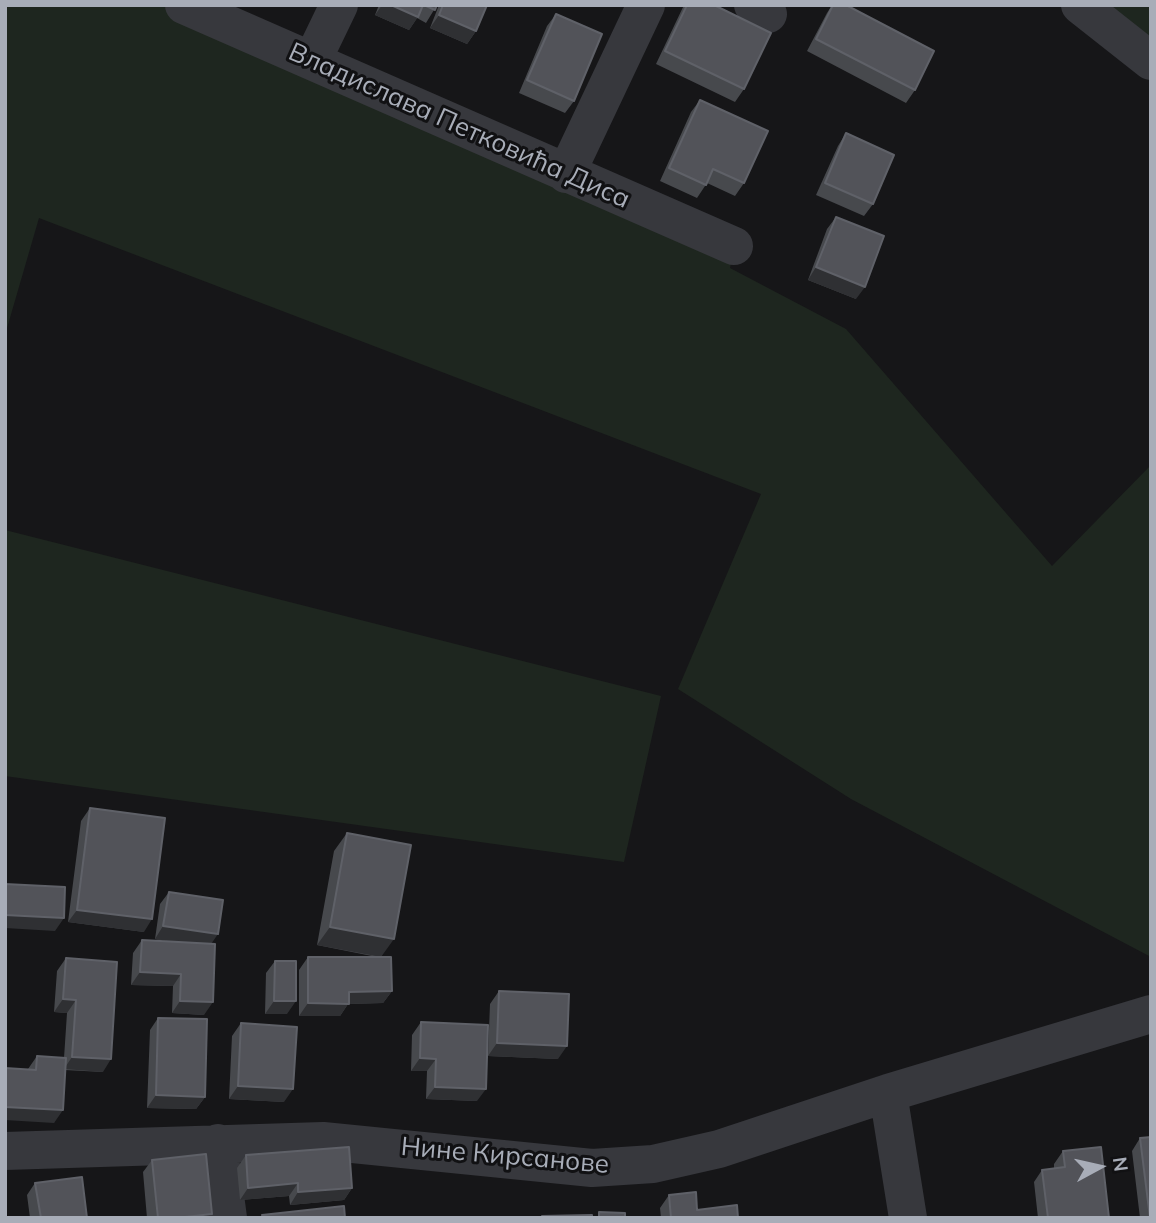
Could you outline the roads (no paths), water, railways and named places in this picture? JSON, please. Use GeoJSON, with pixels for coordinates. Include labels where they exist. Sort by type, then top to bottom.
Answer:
{"type":"FeatureCollection","features":[{"type":"Feature","properties":{"kind":"street","name":"Владислава Петковића Диса"},"geometry":{"type":"LineString","coordinates":[[184,5],[734,246]]}},
{"type":"Feature","properties":{"kind":"street"},"geometry":{"type":"LineString","coordinates":[[312,61],[338,5]]}},
{"type":"Feature","properties":{"kind":"street"},"geometry":{"type":"LineString","coordinates":[[566,174],[646,5]]}},
{"type":"Feature","properties":{"kind":"street"},"geometry":{"type":"LineString","coordinates":[[1080,5],[1151,61]]}},
{"type":"Feature","properties":{"kind":"street","name":"Нине Кирсанове"},"geometry":{"type":"LineString","coordinates":[[5,1151],[323,1140],[538,1163],[626,1167],[708,1152],[888,1093],[1151,1014]]}},
{"type":"Feature","properties":{"kind":"street"},"geometry":{"type":"LineString","coordinates":[[888,1093],[908,1218]]}},
{"type":"Feature","properties":{"kind":"street"},"geometry":{"type":"LineString","coordinates":[[218,1143],[228,1218]]}}]}
